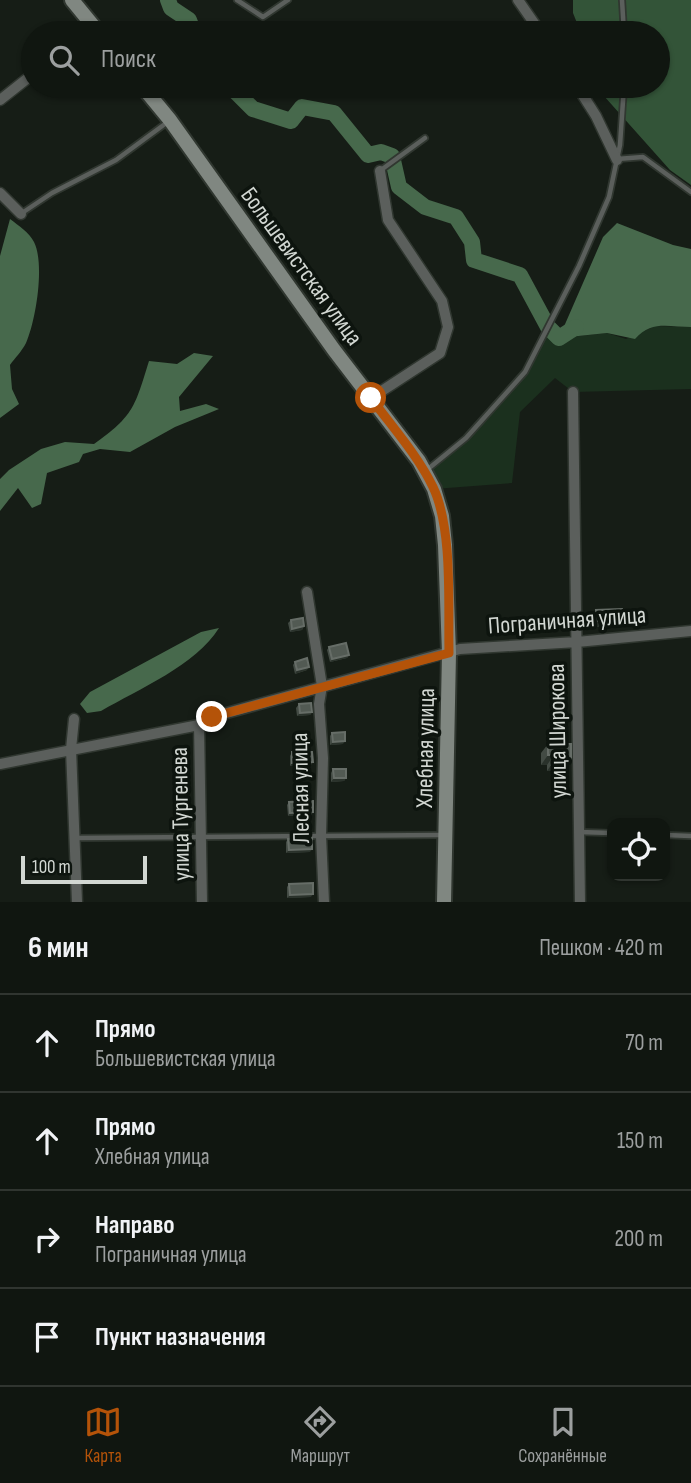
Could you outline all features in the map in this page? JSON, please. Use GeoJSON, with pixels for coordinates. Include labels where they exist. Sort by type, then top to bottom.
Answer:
{"type":"FeatureCollection","features":[{"type":"Feature","properties":{"kind":"street"},"geometry":{"type":"LineString","coordinates":[[72,0],[85,21]]}},
{"type":"Feature","properties":{"kind":"street"},"geometry":{"type":"LineString","coordinates":[[518,0],[533,21]]}},
{"type":"Feature","properties":{"kind":"street"},"geometry":{"type":"LineString","coordinates":[[0,100],[21,83]]}},
{"type":"Feature","properties":{"kind":"street","name":"Большевистская улица"},"geometry":{"type":"LineString","coordinates":[[152,98],[334,351],[425,472]]}},
{"type":"Feature","properties":{"kind":"street"},"geometry":{"type":"LineString","coordinates":[[585,98],[617,160]]}},
{"type":"Feature","properties":{"kind":"street"},"geometry":{"type":"LineString","coordinates":[[371,398],[440,354],[448,327],[442,301],[388,220],[380,171]]}},
{"type":"Feature","properties":{"kind":"street"},"geometry":{"type":"LineString","coordinates":[[0,193],[22,214]]}},
{"type":"Feature","properties":{"kind":"street","name":"улица Широкова"},"geometry":{"type":"LineString","coordinates":[[573,392],[580,902]]}},
{"type":"Feature","properties":{"kind":"street","name":"Хлебная улица"},"geometry":{"type":"LineString","coordinates":[[425,472],[434,489],[442,516],[449,653],[444,902]]}},
{"type":"Feature","properties":{"kind":"street","name":"Лесная улица"},"geometry":{"type":"LineString","coordinates":[[307,592],[322,686],[319,704],[323,758],[321,836],[324,902]]}},
{"type":"Feature","properties":{"kind":"street","name":"Пограничная улица"},"geometry":{"type":"LineString","coordinates":[[0,764],[199,725],[212,717],[460,649],[577,642],[691,631]]}},
{"type":"Feature","properties":{"kind":"street"},"geometry":{"type":"LineString","coordinates":[[74,719],[71,749],[77,902]]}},
{"type":"Feature","properties":{"kind":"street","name":"улица Тургенева"},"geometry":{"type":"LineString","coordinates":[[199,725],[202,902]]}},
{"type":"Feature","properties":{"kind":"lane"},"geometry":{"type":"LineString","coordinates":[[237,0],[262,17],[288,0]]}},
{"type":"Feature","properties":{"kind":"lane"},"geometry":{"type":"LineString","coordinates":[[622,0],[623,21]]}},
{"type":"Feature","properties":{"kind":"lane"},"geometry":{"type":"LineString","coordinates":[[425,472],[466,438],[525,372],[579,265],[608,197],[617,160],[623,98]]}},
{"type":"Feature","properties":{"kind":"lane"},"geometry":{"type":"LineString","coordinates":[[22,214],[52,193],[116,160],[170,120]]}},
{"type":"Feature","properties":{"kind":"lane"},"geometry":{"type":"LineString","coordinates":[[380,171],[425,138]]}},
{"type":"Feature","properties":{"kind":"lane"},"geometry":{"type":"LineString","coordinates":[[617,160],[643,157],[691,192]]}},
{"type":"Feature","properties":{"kind":"lane"},"geometry":{"type":"LineString","coordinates":[[579,832],[607,833]]}},
{"type":"Feature","properties":{"kind":"lane"},"geometry":{"type":"LineString","coordinates":[[74,838],[446,835]]}},
{"type":"Feature","properties":{"kind":"lane"},"geometry":{"type":"LineString","coordinates":[[670,835],[691,836]]}},
{"type":"Feature","properties":{"kind":"shaded area"},"geometry":{"type":"Polygon","coordinates":[[[573,0],[691,0],[691,185],[670,170],[606,98],[670,98],[670,21],[576,21],[573,0]]]}},
{"type":"Feature","properties":{"kind":"shaded area"},"geometry":{"type":"Polygon","coordinates":[[[10,219],[27,232],[34,242],[39,278],[30,333],[10,365],[12,389],[19,404],[0,418],[0,256],[10,219]]]}},
{"type":"Feature","properties":{"kind":"shaded area"},"geometry":{"type":"Polygon","coordinates":[[[617,223],[673,245],[691,249],[691,327],[654,327],[635,339],[607,333],[559,338],[603,237],[617,223]]]}},
{"type":"Feature","properties":{"kind":"shaded area"},"geometry":{"type":"Polygon","coordinates":[[[655,326],[691,327],[691,389],[573,392],[555,378],[520,412],[512,483],[434,489],[425,472],[466,438],[525,372],[548,327],[559,338],[607,333],[626,339],[655,326]]]}},
{"type":"Feature","properties":{"kind":"shaded area"},"geometry":{"type":"Polygon","coordinates":[[[194,353],[213,356],[179,397],[180,411],[206,404],[219,409],[175,427],[130,452],[100,449],[83,454],[79,462],[47,473],[41,504],[32,508],[18,488],[0,511],[0,479],[9,470],[41,449],[65,442],[94,444],[118,426],[131,409],[149,361],[177,364],[194,353]]]}},
{"type":"Feature","properties":{"kind":"shaded area"},"geometry":{"type":"Polygon","coordinates":[[[219,628],[209,641],[182,665],[149,685],[101,711],[87,713],[80,704],[90,692],[201,632],[219,628]]]}},
{"type":"Feature","properties":{"kind":"building"},"geometry":{"type":"Polygon","coordinates":[[[622,609],[622,620],[597,621],[596,610],[622,609]]]}},
{"type":"Feature","properties":{"kind":"building"},"geometry":{"type":"Polygon","coordinates":[[[303,618],[304,626],[292,629],[291,620],[303,618]]]}},
{"type":"Feature","properties":{"kind":"building"},"geometry":{"type":"Polygon","coordinates":[[[346,643],[349,655],[332,659],[329,647],[346,643]]]}},
{"type":"Feature","properties":{"kind":"building"},"geometry":{"type":"Polygon","coordinates":[[[307,658],[309,667],[297,670],[295,662],[307,658]]]}},
{"type":"Feature","properties":{"kind":"building"},"geometry":{"type":"Polygon","coordinates":[[[311,703],[312,712],[300,713],[299,704],[311,703]]]}},
{"type":"Feature","properties":{"kind":"building"},"geometry":{"type":"Polygon","coordinates":[[[345,732],[345,741],[333,742],[332,733],[345,732]]]}},
{"type":"Feature","properties":{"kind":"building"},"geometry":{"type":"Polygon","coordinates":[[[548,744],[571,744],[571,761],[554,761],[554,755],[548,755],[548,744]]]}},
{"type":"Feature","properties":{"kind":"building"},"geometry":{"type":"Polygon","coordinates":[[[292,752],[312,752],[313,762],[292,763],[292,752]]]}},
{"type":"Feature","properties":{"kind":"building"},"geometry":{"type":"Polygon","coordinates":[[[333,769],[346,769],[346,778],[334,778],[333,769]]]}},
{"type":"Feature","properties":{"kind":"building"},"geometry":{"type":"Polygon","coordinates":[[[313,801],[313,812],[290,813],[289,802],[313,801]]]}},
{"type":"Feature","properties":{"kind":"building"},"geometry":{"type":"Polygon","coordinates":[[[312,838],[312,849],[289,850],[288,839],[312,838]]]}},
{"type":"Feature","properties":{"kind":"building"},"geometry":{"type":"Polygon","coordinates":[[[313,883],[313,894],[290,895],[289,884],[313,883]]]}},
{"type":"Feature","properties":{"kind":"waterway"},"geometry":{"type":"LineString","coordinates":[[168,0],[171,8],[189,21]]}},
{"type":"Feature","properties":{"kind":"waterway"},"geometry":{"type":"LineString","coordinates":[[242,98],[253,109],[291,121],[302,107],[334,113],[368,155],[381,152],[392,156],[399,187],[425,207],[456,217],[472,242],[474,260],[520,275],[548,327],[559,338],[576,327]]}},
{"type":"Feature","properties":{"kind":"route"},"geometry":{"type":"LineString","coordinates":[[212,717],[449,653],[445,545],[442,516],[434,489],[419,461],[371,398]]}}]}
